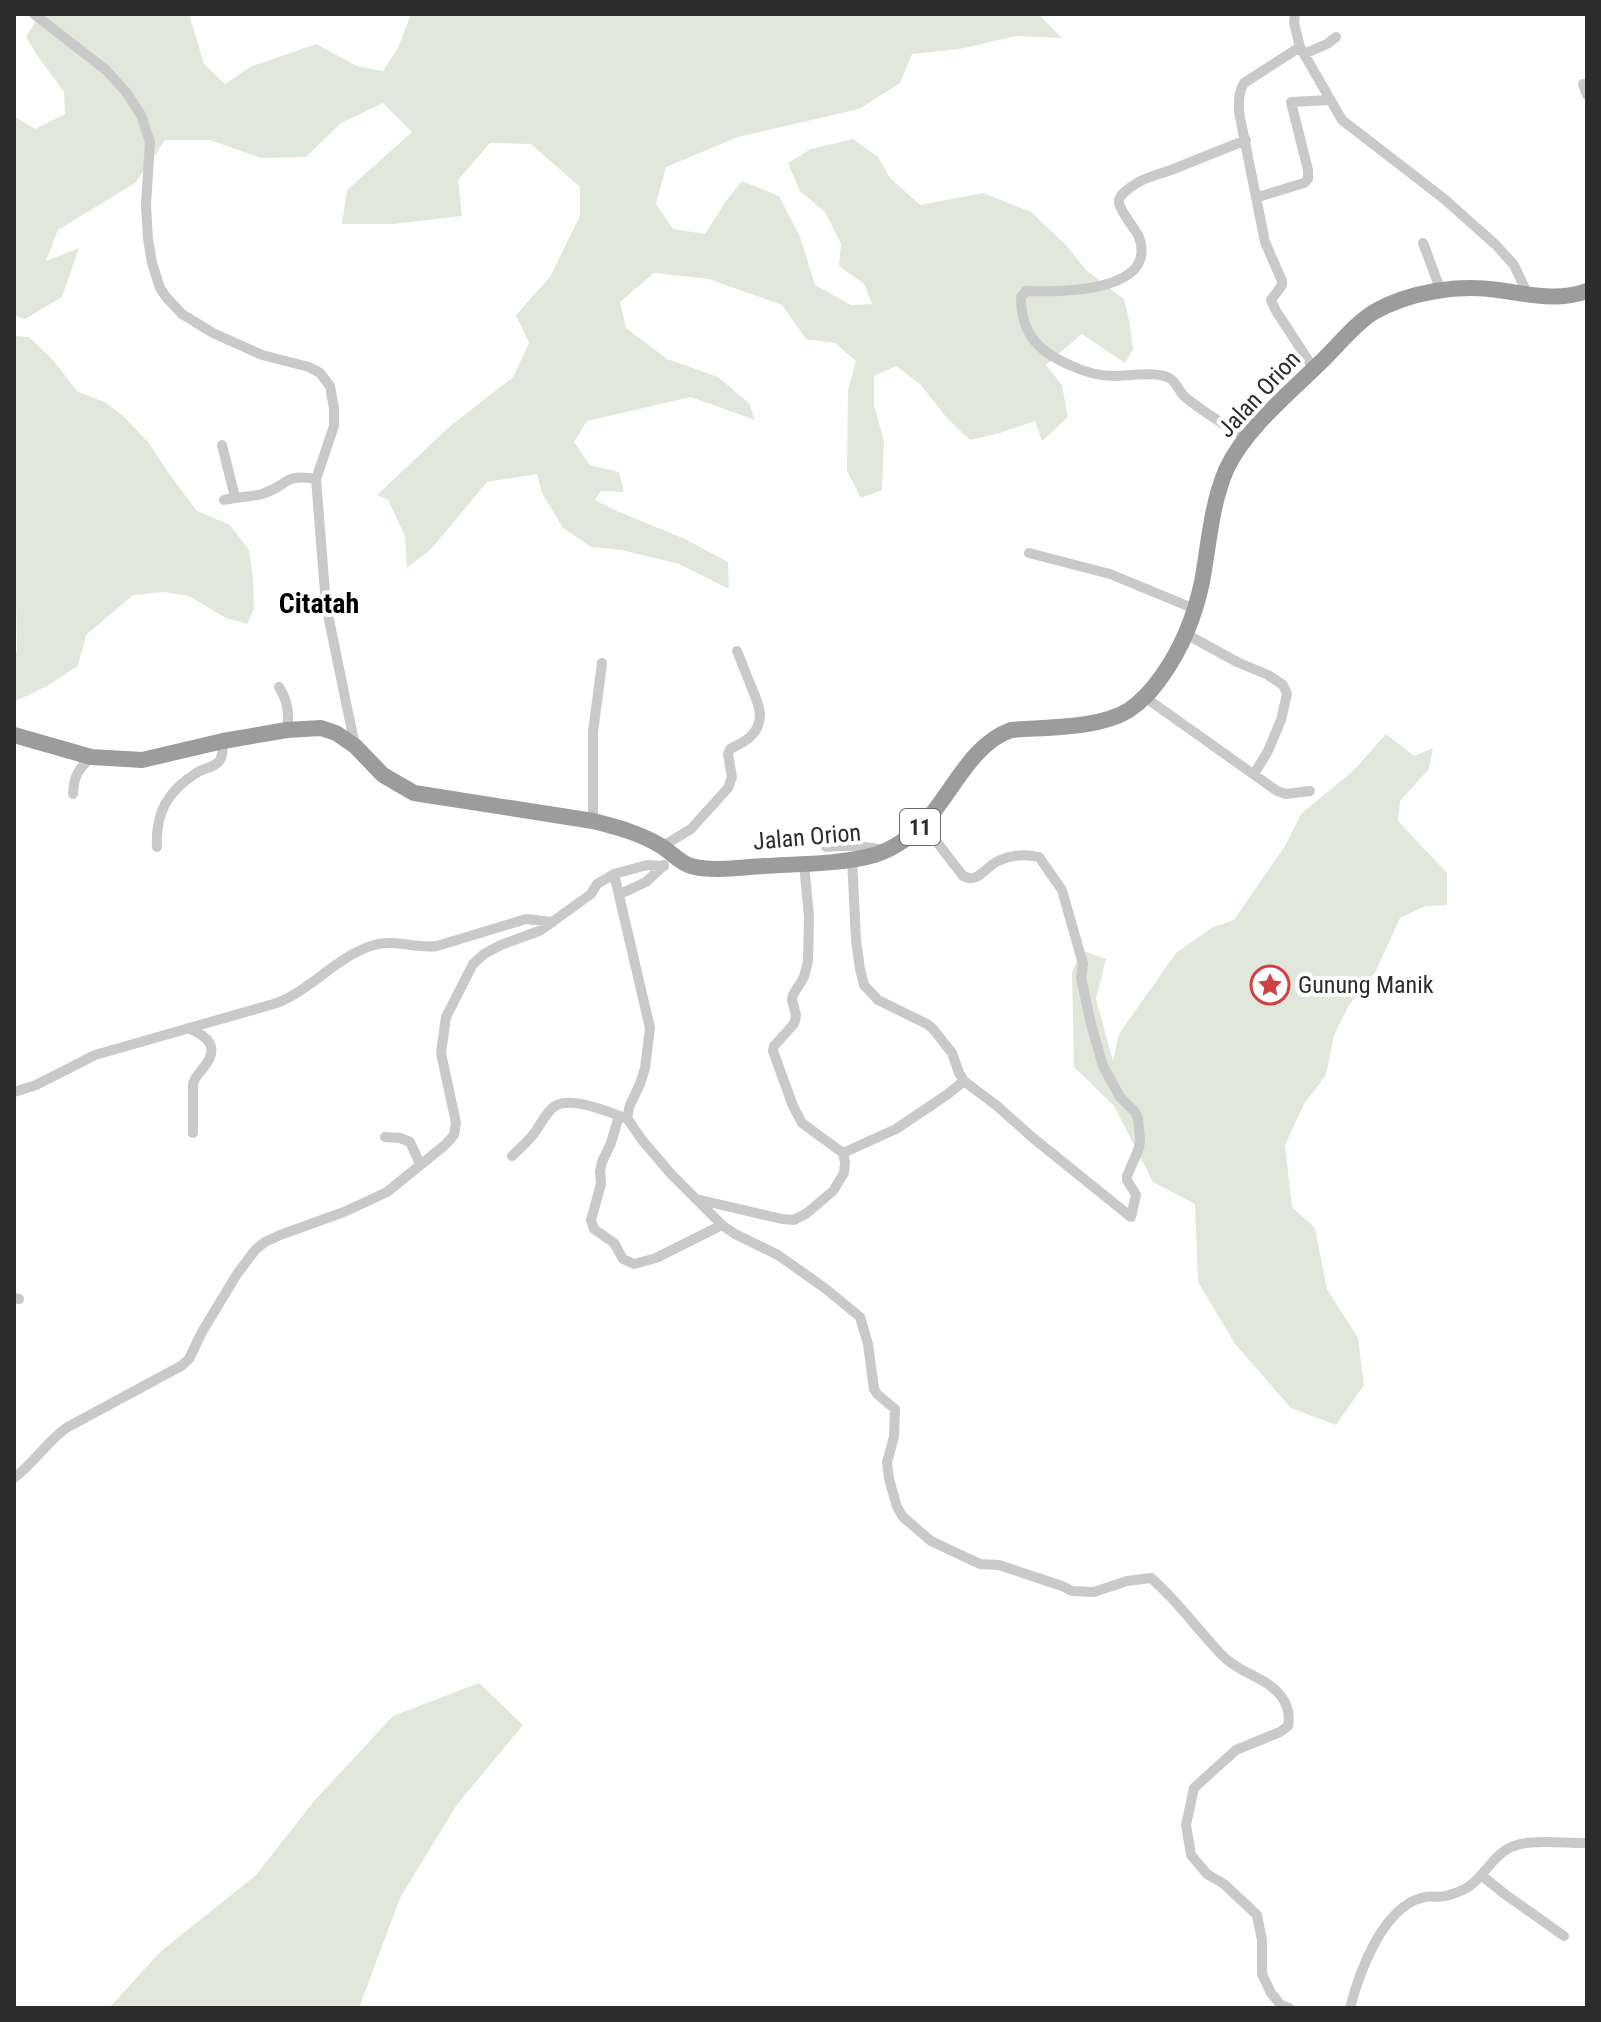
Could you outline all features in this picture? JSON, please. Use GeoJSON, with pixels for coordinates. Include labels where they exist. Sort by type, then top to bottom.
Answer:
{"type":"FeatureCollection","features":[{"type":"Feature","properties":{"kind":"highway","name":"Jalan Orion"},"geometry":{"type":"LineString","coordinates":[[684,863],[706,868],[804,864],[872,856],[886,851],[923,824],[975,754],[1000,734],[1011,730],[1106,720],[1126,712],[1146,698],[1171,664],[1186,634],[1202,581],[1211,518],[1231,460],[1246,438],[1363,320],[1399,300],[1441,291],[1497,290],[1557,297],[1587,291]]}},
{"type":"Feature","properties":{"kind":"highway"},"geometry":{"type":"LineString","coordinates":[[14,735],[91,757],[142,760],[223,741],[287,730],[321,728],[336,733],[355,746],[383,775],[414,793],[621,828],[663,846],[684,863]]}},
{"type":"Feature","properties":{"kind":"street"},"geometry":{"type":"LineString","coordinates":[[34,14],[106,70],[141,115],[150,142],[146,205],[148,239],[152,263],[166,297],[182,314],[213,333],[262,355],[309,367],[325,378],[332,394],[334,426],[316,479],[326,605],[355,746]]}},
{"type":"Feature","properties":{"kind":"street"},"geometry":{"type":"LineString","coordinates":[[1295,14],[1294,23],[1302,50],[1342,120],[1443,198],[1496,245],[1514,265],[1528,295]]}},
{"type":"Feature","properties":{"kind":"street"},"geometry":{"type":"LineString","coordinates":[[1314,369],[1271,300],[1282,281],[1265,242],[1239,112],[1239,90],[1244,83],[1302,50],[1327,44],[1336,37]]}},
{"type":"Feature","properties":{"kind":"street"},"geometry":{"type":"LineString","coordinates":[[1258,197],[1308,181],[1291,102],[1330,100]]}},
{"type":"Feature","properties":{"kind":"street"},"geometry":{"type":"LineString","coordinates":[[1246,140],[1138,183],[1120,197],[1120,208],[1138,235],[1143,253],[1138,266],[1123,278],[1096,288],[1026,291],[1021,297],[1024,325],[1035,342],[1051,357],[1087,372],[1109,376],[1160,374],[1168,377],[1183,395],[1246,438]]}},
{"type":"Feature","properties":{"kind":"street"},"geometry":{"type":"LineString","coordinates":[[1423,243],[1441,291]]}},
{"type":"Feature","properties":{"kind":"street"},"geometry":{"type":"LineString","coordinates":[[222,445],[230,498],[261,494],[296,477],[316,479]]}},
{"type":"Feature","properties":{"kind":"street"},"geometry":{"type":"LineString","coordinates":[[1029,553],[1110,574],[1195,609]]}},
{"type":"Feature","properties":{"kind":"street"},"geometry":{"type":"LineString","coordinates":[[1186,634],[1268,675],[1286,690],[1281,720],[1254,774]]}},
{"type":"Feature","properties":{"kind":"street"},"geometry":{"type":"LineString","coordinates":[[663,846],[691,829],[728,788],[732,777],[730,749],[749,738],[759,724],[759,703],[737,651]]}},
{"type":"Feature","properties":{"kind":"street"},"geometry":{"type":"LineString","coordinates":[[593,821],[593,732],[602,663]]}},
{"type":"Feature","properties":{"kind":"street"},"geometry":{"type":"LineString","coordinates":[[279,687],[288,709],[287,730]]}},
{"type":"Feature","properties":{"kind":"street"},"geometry":{"type":"LineString","coordinates":[[1146,698],[1277,791],[1286,794],[1310,791]]}},
{"type":"Feature","properties":{"kind":"street"},"geometry":{"type":"LineString","coordinates":[[157,847],[157,826],[163,807],[175,791],[221,759],[223,741]]}},
{"type":"Feature","properties":{"kind":"street"},"geometry":{"type":"LineString","coordinates":[[73,794],[78,770],[91,757]]}},
{"type":"Feature","properties":{"kind":"street"},"geometry":{"type":"LineString","coordinates":[[852,859],[856,940],[864,985],[878,1000],[933,1029],[952,1053],[964,1081],[1131,1217],[1136,1195],[1127,1176],[1139,1148],[1138,1118],[1120,1097],[1103,1066],[1081,978],[1083,964],[1062,890],[1039,857],[1023,854],[998,861],[974,879],[969,879],[963,876],[923,824]]}},
{"type":"Feature","properties":{"kind":"street"},"geometry":{"type":"LineString","coordinates":[[826,847],[855,845],[886,851]]}},
{"type":"Feature","properties":{"kind":"street"},"geometry":{"type":"LineString","coordinates":[[14,1478],[52,1438],[66,1428],[189,1359],[237,1274],[256,1249],[280,1235],[344,1212],[387,1192],[454,1135],[456,1123],[441,1053],[446,1017],[473,964],[501,945],[539,931],[614,874],[647,865],[684,863]]}},
{"type":"Feature","properties":{"kind":"street"},"geometry":{"type":"LineString","coordinates":[[694,1198],[794,1220],[833,1191],[844,1173],[843,1153],[802,1123],[773,1051],[795,1021],[793,995],[802,982],[808,961],[809,916],[804,864]]}},
{"type":"Feature","properties":{"kind":"street"},"geometry":{"type":"LineString","coordinates":[[620,894],[646,882],[664,866]]}},
{"type":"Feature","properties":{"kind":"street"},"geometry":{"type":"LineString","coordinates":[[614,874],[650,1028],[645,1068],[602,1162],[601,1184],[591,1220],[594,1229],[614,1243],[623,1259],[634,1264],[656,1258],[722,1225]]}},
{"type":"Feature","properties":{"kind":"street"},"geometry":{"type":"LineString","coordinates":[[14,1092],[36,1085],[95,1055],[291,997],[353,955],[375,945],[437,946],[526,919],[553,922]]}},
{"type":"Feature","properties":{"kind":"street"},"geometry":{"type":"LineString","coordinates":[[188,1028],[207,1038],[212,1051],[193,1084],[193,1133]]}},
{"type":"Feature","properties":{"kind":"street"},"geometry":{"type":"LineString","coordinates":[[843,1153],[896,1129],[964,1081]]}},
{"type":"Feature","properties":{"kind":"street"},"geometry":{"type":"LineString","coordinates":[[512,1156],[556,1106],[568,1103],[588,1106],[623,1117],[722,1225],[778,1255],[860,1317],[868,1344],[874,1389],[895,1409],[894,1437],[887,1462],[897,1507],[903,1517],[931,1541],[980,1564],[999,1565],[1072,1591],[1094,1592],[1127,1581],[1151,1578],[1226,1660],[1261,1679],[1278,1693],[1288,1710],[1288,1726],[1236,1750],[1194,1788],[1186,1825],[1191,1855],[1207,1874],[1224,1884],[1257,1915],[1262,1940],[1262,1974],[1271,1993],[1281,2005],[1289,2008]]}},
{"type":"Feature","properties":{"kind":"street"},"geometry":{"type":"LineString","coordinates":[[385,1137],[410,1142],[420,1164]]}},
{"type":"Feature","properties":{"kind":"street"},"geometry":{"type":"LineString","coordinates":[[1350,2008],[1356,1985],[1376,1942],[1403,1908],[1420,1898],[1445,1897],[1465,1889],[1506,1849],[1534,1842],[1587,1843]]}},
{"type":"Feature","properties":{"kind":"street"},"geometry":{"type":"LineString","coordinates":[[1481,1875],[1564,1936]]}},
{"type":"Feature","properties":{"kind":"shaded area"},"geometry":{"type":"Polygon","coordinates":[[[40,14],[189,14],[204,64],[225,84],[250,67],[316,44],[357,66],[383,71],[398,48],[411,14],[1038,14],[1062,38],[1016,36],[960,49],[912,54],[900,83],[859,109],[738,137],[666,167],[656,204],[673,229],[705,234],[742,181],[779,196],[800,237],[815,285],[851,305],[872,304],[864,284],[839,266],[841,244],[825,212],[800,191],[788,163],[811,149],[853,139],[878,157],[890,178],[920,205],[983,193],[1031,212],[1065,244],[1087,271],[1124,299],[1133,350],[1125,363],[1082,334],[1046,365],[1062,385],[1068,417],[1042,441],[1035,421],[970,440],[946,417],[920,384],[896,366],[874,376],[874,406],[884,441],[882,490],[861,498],[847,471],[848,390],[856,361],[835,343],[806,339],[782,305],[709,279],[654,273],[620,302],[626,328],[667,359],[718,377],[749,403],[755,420],[691,397],[587,421],[574,442],[590,465],[619,472],[624,492],[601,491],[595,500],[685,539],[728,562],[729,589],[679,564],[621,550],[591,547],[563,528],[542,493],[537,474],[487,482],[431,549],[407,568],[405,536],[388,500],[377,495],[448,428],[513,377],[529,343],[516,315],[550,277],[580,216],[580,187],[531,144],[490,143],[458,180],[462,216],[393,224],[342,224],[347,190],[412,132],[383,103],[341,123],[306,157],[261,158],[210,140],[165,140],[135,183],[58,230],[46,261],[79,248],[62,297],[25,319],[14,315],[14,116],[35,129],[65,114],[64,92],[26,37],[40,14]]]}},
{"type":"Feature","properties":{"kind":"shaded area"},"geometry":{"type":"Polygon","coordinates":[[[14,336],[29,337],[53,360],[78,392],[105,402],[122,415],[148,442],[197,511],[230,525],[249,550],[254,609],[247,624],[226,618],[189,596],[164,592],[133,595],[86,635],[78,666],[14,702],[14,656],[17,650],[14,599],[14,336]]]}},
{"type":"Feature","properties":{"kind":"shaded area"},"geometry":{"type":"Polygon","coordinates":[[[1386,734],[1414,756],[1433,748],[1429,769],[1400,801],[1398,821],[1447,873],[1447,905],[1425,906],[1400,918],[1376,971],[1349,1005],[1334,1035],[1326,1075],[1304,1104],[1285,1145],[1292,1207],[1315,1228],[1327,1289],[1358,1338],[1364,1385],[1336,1425],[1291,1408],[1235,1344],[1198,1282],[1195,1204],[1153,1182],[1114,1106],[1074,1067],[1072,973],[1081,950],[1106,959],[1096,999],[1113,1061],[1119,1034],[1176,953],[1213,927],[1234,920],[1285,846],[1301,814],[1353,771],[1386,734]]]}},
{"type":"Feature","properties":{"kind":"shaded area"},"geometry":{"type":"Polygon","coordinates":[[[479,1683],[523,1725],[456,1806],[400,1898],[359,2008],[109,2008],[160,1952],[256,1875],[314,1801],[393,1716],[479,1683]]]}},
{"type":"Feature","properties":{"kind":"place","name":"Gunung Manik"},"geometry":{"type":"Point","coordinates":[1270,985]}},
{"type":"Feature","properties":{"kind":"district","name":"Citatah"},"geometry":{"type":"Point","coordinates":[319,603]}}]}
